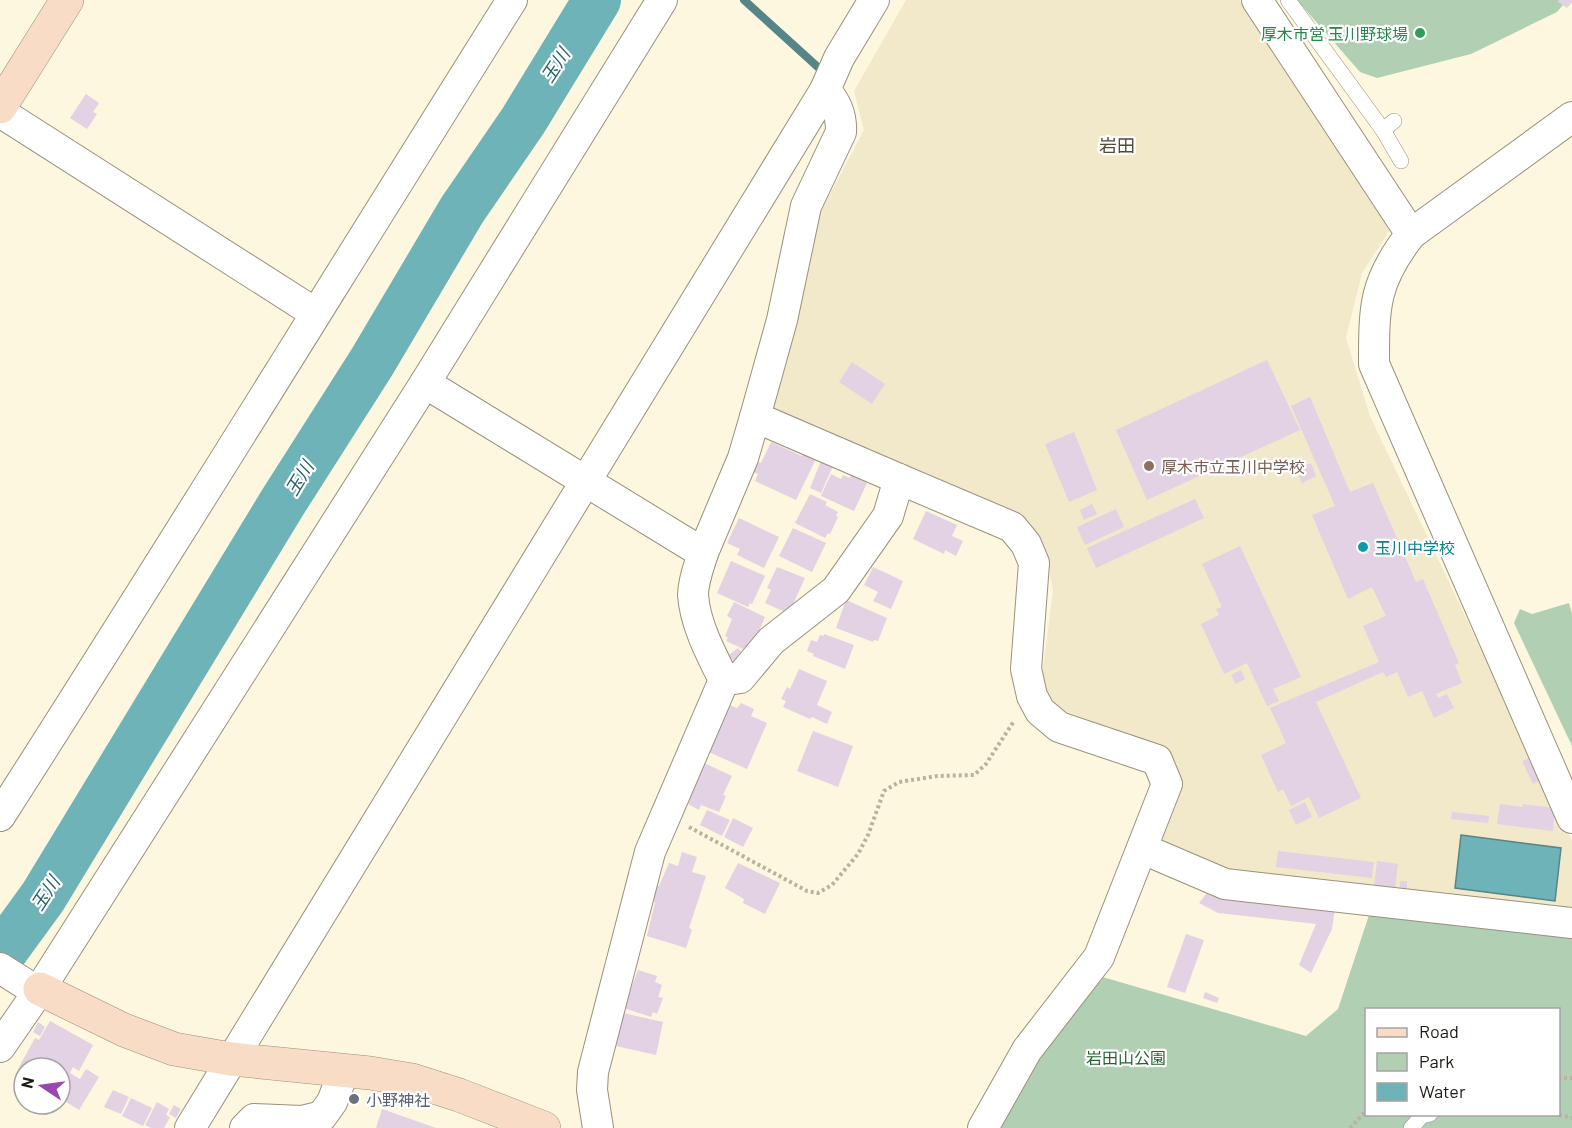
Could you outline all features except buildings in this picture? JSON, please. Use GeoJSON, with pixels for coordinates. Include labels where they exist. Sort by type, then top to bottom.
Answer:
{"type":"FeatureCollection","features":[{"type":"Feature","properties":{"kind":"street"},"geometry":{"type":"LineString","coordinates":[[68,0],[0,110],[315,313]]}},
{"type":"Feature","properties":{"kind":"street"},"geometry":{"type":"LineString","coordinates":[[0,816],[119,630],[512,0]]}},
{"type":"Feature","properties":{"kind":"street"},"geometry":{"type":"LineString","coordinates":[[0,1047],[425,383],[662,0]]}},
{"type":"Feature","properties":{"kind":"street"},"geometry":{"type":"LineString","coordinates":[[190,1128],[825,90],[839,58],[874,0]]}},
{"type":"Feature","properties":{"kind":"street"},"geometry":{"type":"LineString","coordinates":[[1257,0],[1412,234]]}},
{"type":"Feature","properties":{"kind":"street"},"geometry":{"type":"LineString","coordinates":[[598,1128],[592,1090],[593,1072],[650,852],[724,680],[698,621],[693,595],[694,583],[703,553],[743,458],[782,320],[806,206],[842,132],[842,120],[833,99],[825,90]]}},
{"type":"Feature","properties":{"kind":"street"},"geometry":{"type":"LineString","coordinates":[[1572,117],[1412,234],[1394,257],[1384,276],[1377,300],[1374,323],[1374,364],[1572,818]]}},
{"type":"Feature","properties":{"kind":"street"},"geometry":{"type":"LineString","coordinates":[[425,383],[703,553]]}},
{"type":"Feature","properties":{"kind":"street"},"geometry":{"type":"LineString","coordinates":[[755,417],[1012,527],[1026,544],[1034,563],[1026,669],[1032,696],[1040,711],[1059,727],[1157,760],[1167,784],[1099,957],[1027,1050],[983,1128]]}},
{"type":"Feature","properties":{"kind":"street"},"geometry":{"type":"LineString","coordinates":[[724,680],[740,678],[771,641],[836,590],[888,516],[899,479]]}},
{"type":"Feature","properties":{"kind":"street"},"geometry":{"type":"LineString","coordinates":[[1143,849],[1225,884],[1572,924]]}},
{"type":"Feature","properties":{"kind":"street"},"geometry":{"type":"LineString","coordinates":[[0,968],[36,989],[124,1030],[174,1049],[231,1059],[412,1080],[469,1098],[544,1128]]}},
{"type":"Feature","properties":{"kind":"street"},"geometry":{"type":"LineString","coordinates":[[245,1128],[254,1119],[302,1121],[322,1116],[332,1102],[344,1071]]}},
{"type":"Feature","properties":{"kind":"lane"},"geometry":{"type":"LineString","coordinates":[[1288,0],[1389,125],[1401,161]]}},
{"type":"Feature","properties":{"kind":"lane"},"geometry":{"type":"LineString","coordinates":[[1411,1128],[1422,1116]]}},
{"type":"Feature","properties":{"kind":"path"},"geometry":{"type":"LineString","coordinates":[[665,814],[807,891],[818,893],[832,885],[858,854],[868,835],[884,791],[898,783],[937,776],[974,775],[987,764],[1011,724],[1036,704]]}},
{"type":"Feature","properties":{"kind":"path"},"geometry":{"type":"LineString","coordinates":[[1350,1128],[1365,1113]]}},
{"type":"Feature","properties":{"kind":"shaded area","name":"厚木市立玉川中学校"},"geometry":{"type":"Polygon","coordinates":[[[906,0],[1239,0],[1242,3],[1393,225],[1362,273],[1346,338],[1370,416],[1572,841],[1572,913],[1223,871],[1160,842],[1176,784],[1167,748],[1053,707],[1042,676],[1053,591],[1044,544],[1021,516],[769,408],[820,213],[864,130],[854,91],[906,0]]]}},
{"type":"Feature","properties":{"kind":"green space","name":"厚木市営 玉川野球場"},"geometry":{"type":"Polygon","coordinates":[[[1297,0],[1567,0],[1557,12],[1471,54],[1377,78],[1360,72],[1297,0]]]}},
{"type":"Feature","properties":{"kind":"green space"},"geometry":{"type":"Polygon","coordinates":[[[1569,603],[1572,614],[1572,746],[1514,623],[1520,609],[1532,614],[1569,603]]]}},
{"type":"Feature","properties":{"kind":"green space","name":"岩田山公園"},"geometry":{"type":"Polygon","coordinates":[[[1371,909],[1572,937],[1572,1128],[995,1128],[1030,1064],[1099,976],[1306,1036],[1338,1009],[1371,909]]]}},
{"type":"Feature","properties":{"kind":"water"},"geometry":{"type":"Polygon","coordinates":[[[1461,835],[1561,848],[1555,901],[1455,888],[1461,835]]]}},
{"type":"Feature","properties":{"kind":"waterway","name":"玉川"},"geometry":{"type":"LineString","coordinates":[[0,956],[43,897],[281,505],[372,362],[462,210],[523,121],[597,0]]}},
{"type":"Feature","properties":{"kind":"waterway"},"geometry":{"type":"LineString","coordinates":[[744,0],[820,69]]}},
{"type":"Feature","properties":{"kind":"place","name":"厚木市営 玉川野球場"},"geometry":{"type":"Point","coordinates":[1420,33]}},
{"type":"Feature","properties":{"kind":"place","name":"厚木市立玉川中学校"},"geometry":{"type":"Point","coordinates":[1149,466]}},
{"type":"Feature","properties":{"kind":"place","name":"玉川中学校"},"geometry":{"type":"Point","coordinates":[1363,547]}},
{"type":"Feature","properties":{"kind":"place","name":"小野神社"},"geometry":{"type":"Point","coordinates":[354,1099]}},
{"type":"Feature","properties":{"kind":"district","name":"岩田"},"geometry":{"type":"Point","coordinates":[1117,145]}}]}
